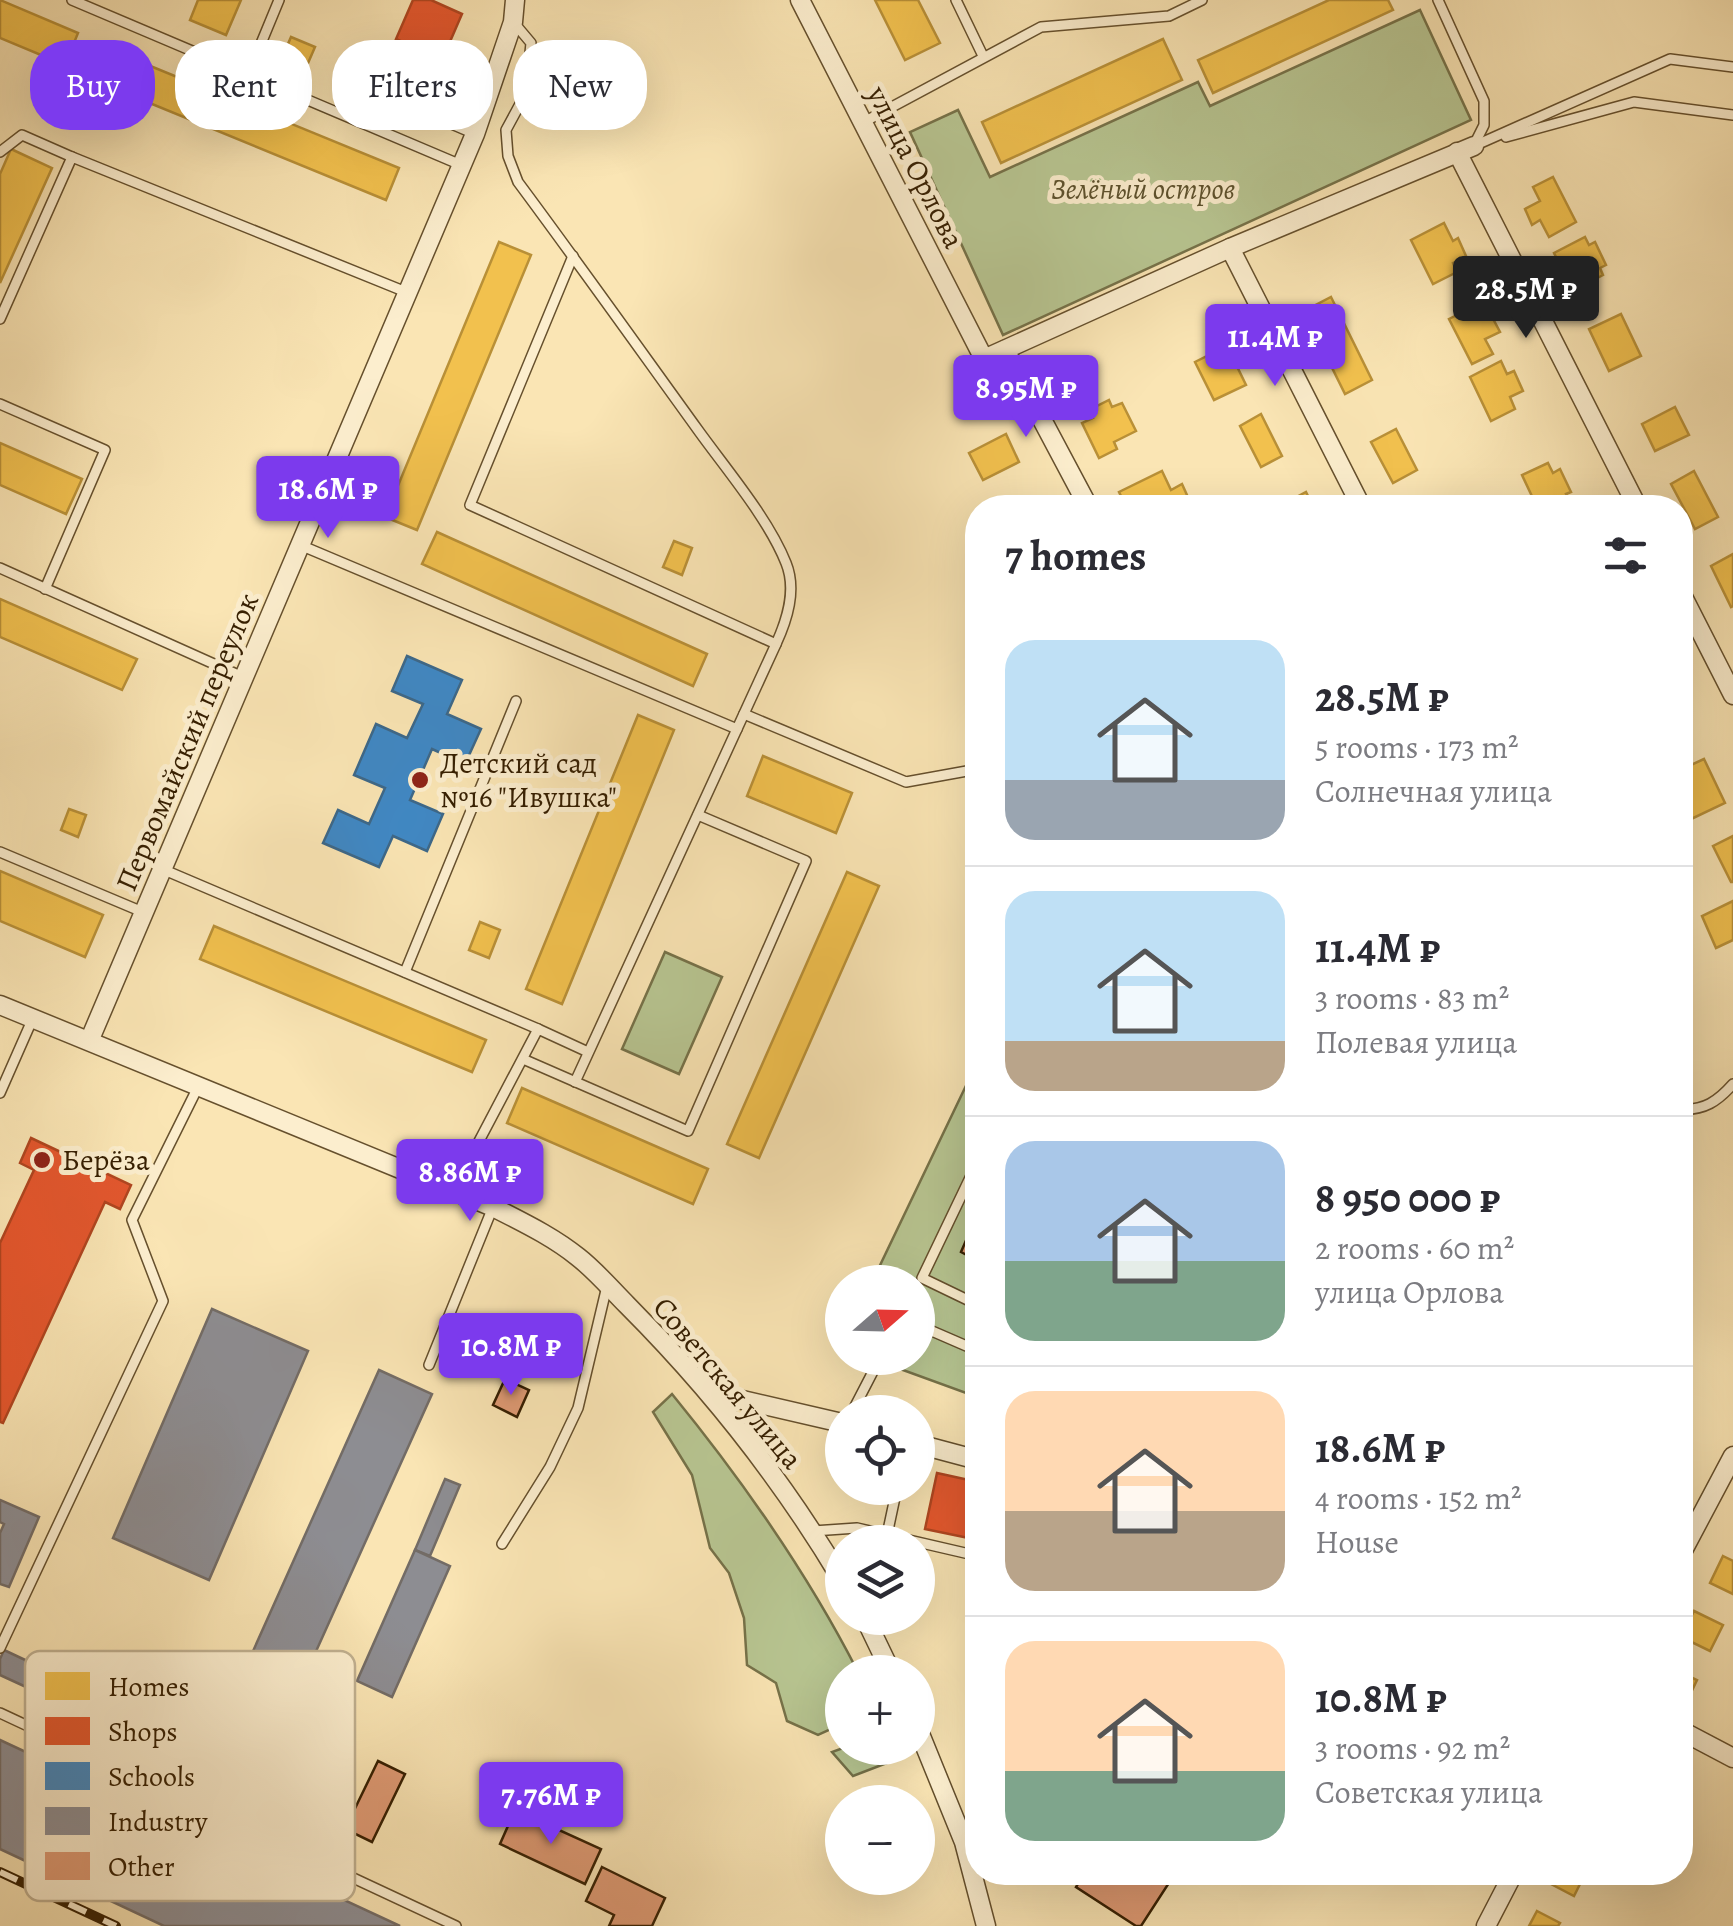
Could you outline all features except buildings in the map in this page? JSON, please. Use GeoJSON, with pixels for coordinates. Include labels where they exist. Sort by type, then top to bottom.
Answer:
{"type":"FeatureCollection","features":[{"type":"Feature","properties":{"kind":"street","name":"Первомайский переулок"},"geometry":{"type":"LineString","coordinates":[[90,1039],[475,134],[513,22],[514,0]]}},
{"type":"Feature","properties":{"kind":"street","name":"улица Орлова"},"geometry":{"type":"LineString","coordinates":[[800,0],[984,359],[1005,350]]}},
{"type":"Feature","properties":{"kind":"street"},"geometry":{"type":"LineString","coordinates":[[1081,495],[1005,350],[1230,248],[1465,149],[1632,495]]}},
{"type":"Feature","properties":{"kind":"street"},"geometry":{"type":"LineString","coordinates":[[1230,248],[1355,495]]}},
{"type":"Feature","properties":{"kind":"street"},"geometry":{"type":"LineString","coordinates":[[1693,617],[1733,695]]}},
{"type":"Feature","properties":{"kind":"street","name":"Советская улица"},"geometry":{"type":"LineString","coordinates":[[0,1004],[493,1207],[560,1244],[671,1348],[825,1551]]}},
{"type":"Feature","properties":{"kind":"street"},"geometry":{"type":"LineString","coordinates":[[708,1392],[825,1419]]}},
{"type":"Feature","properties":{"kind":"street"},"geometry":{"type":"LineString","coordinates":[[935,1449],[965,1457]]}},
{"type":"Feature","properties":{"kind":"street"},"geometry":{"type":"LineString","coordinates":[[1693,1531],[1733,1456]]}},
{"type":"Feature","properties":{"kind":"street"},"geometry":{"type":"LineString","coordinates":[[1693,1737],[1733,1758]]}},
{"type":"Feature","properties":{"kind":"street"},"geometry":{"type":"LineString","coordinates":[[933,1765],[965,1846]]}},
{"type":"Feature","properties":{"kind":"street"},"geometry":{"type":"LineString","coordinates":[[975,1885],[986,1926]]}},
{"type":"Feature","properties":{"kind":"street"},"geometry":{"type":"LineString","coordinates":[[1486,1926],[1507,1885]]}},
{"type":"Feature","properties":{"kind":"lane"},"geometry":{"type":"LineString","coordinates":[[74,0],[175,44]]}},
{"type":"Feature","properties":{"kind":"lane"},"geometry":{"type":"LineString","coordinates":[[262,40],[279,0]]}},
{"type":"Feature","properties":{"kind":"lane"},"geometry":{"type":"LineString","coordinates":[[956,0],[982,56]]}},
{"type":"Feature","properties":{"kind":"lane"},"geometry":{"type":"LineString","coordinates":[[862,123],[1041,27],[1168,16],[1202,0]]}},
{"type":"Feature","properties":{"kind":"lane"},"geometry":{"type":"LineString","coordinates":[[1438,0],[1484,101],[1484,125],[1465,149]]}},
{"type":"Feature","properties":{"kind":"lane"},"geometry":{"type":"LineString","coordinates":[[513,22],[532,44],[526,93],[506,130],[508,156],[518,182],[752,507],[788,565],[791,595],[786,622],[575,1082]]}},
{"type":"Feature","properties":{"kind":"lane"},"geometry":{"type":"LineString","coordinates":[[1465,149],[1670,59],[1733,66]]}},
{"type":"Feature","properties":{"kind":"lane"},"geometry":{"type":"LineString","coordinates":[[312,102],[462,165]]}},
{"type":"Feature","properties":{"kind":"lane"},"geometry":{"type":"LineString","coordinates":[[1465,149],[1634,102],[1733,116]]}},
{"type":"Feature","properties":{"kind":"lane"},"geometry":{"type":"LineString","coordinates":[[466,130],[475,134]]}},
{"type":"Feature","properties":{"kind":"lane"},"geometry":{"type":"LineString","coordinates":[[0,152],[22,135],[406,292]]}},
{"type":"Feature","properties":{"kind":"lane"},"geometry":{"type":"LineString","coordinates":[[0,319],[72,157]]}},
{"type":"Feature","properties":{"kind":"lane"},"geometry":{"type":"LineString","coordinates":[[573,256],[470,505],[776,644]]}},
{"type":"Feature","properties":{"kind":"lane"},"geometry":{"type":"LineString","coordinates":[[0,404],[104,450],[46,588]]}},
{"type":"Feature","properties":{"kind":"lane"},"geometry":{"type":"LineString","coordinates":[[300,546],[737,730]]}},
{"type":"Feature","properties":{"kind":"lane"},"geometry":{"type":"LineString","coordinates":[[0,568],[243,677]]}},
{"type":"Feature","properties":{"kind":"lane"},"geometry":{"type":"LineString","coordinates":[[405,972],[516,702]]}},
{"type":"Feature","properties":{"kind":"lane"},"geometry":{"type":"LineString","coordinates":[[744,714],[906,782],[965,771]]}},
{"type":"Feature","properties":{"kind":"lane"},"geometry":{"type":"LineString","coordinates":[[523,1059],[688,1131],[806,861],[698,815]]}},
{"type":"Feature","properties":{"kind":"lane"},"geometry":{"type":"LineString","coordinates":[[0,852],[145,913]]}},
{"type":"Feature","properties":{"kind":"lane"},"geometry":{"type":"LineString","coordinates":[[162,869],[588,1052]]}},
{"type":"Feature","properties":{"kind":"lane"},"geometry":{"type":"LineString","coordinates":[[0,1093],[34,1018]]}},
{"type":"Feature","properties":{"kind":"lane"},"geometry":{"type":"LineString","coordinates":[[473,1199],[476,1146],[538,1030]]}},
{"type":"Feature","properties":{"kind":"lane"},"geometry":{"type":"LineString","coordinates":[[1693,1110],[1718,1101],[1733,1084]]}},
{"type":"Feature","properties":{"kind":"lane"},"geometry":{"type":"LineString","coordinates":[[0,1648],[163,1301],[132,1220],[198,1086]]}},
{"type":"Feature","properties":{"kind":"lane"},"geometry":{"type":"LineString","coordinates":[[928,1265],[965,1188]]}},
{"type":"Feature","properties":{"kind":"lane"},"geometry":{"type":"LineString","coordinates":[[429,1365],[493,1207]]}},
{"type":"Feature","properties":{"kind":"lane"},"geometry":{"type":"LineString","coordinates":[[502,1544],[550,1467],[578,1408],[607,1286]]}},
{"type":"Feature","properties":{"kind":"lane"},"geometry":{"type":"LineString","coordinates":[[935,1288],[965,1300]]}},
{"type":"Feature","properties":{"kind":"lane"},"geometry":{"type":"LineString","coordinates":[[935,1333],[965,1346]]}},
{"type":"Feature","properties":{"kind":"lane"},"geometry":{"type":"LineString","coordinates":[[813,1531],[825,1530]]}},
{"type":"Feature","properties":{"kind":"lane"},"geometry":{"type":"LineString","coordinates":[[935,1546],[965,1553]]}},
{"type":"Feature","properties":{"kind":"lane"},"geometry":{"type":"LineString","coordinates":[[0,1713],[25,1725]]}},
{"type":"Feature","properties":{"kind":"lane"},"geometry":{"type":"LineString","coordinates":[[355,1879],[456,1926]]}},
{"type":"Feature","properties":{"kind":"green space","name":"Зелёный остров"},"geometry":{"type":"Polygon","coordinates":[[[1420,10],[1471,120],[1003,335],[910,132],[958,110],[990,177],[1198,82],[1210,106],[1420,10]]]}},
{"type":"Feature","properties":{"kind":"green space"},"geometry":{"type":"Polygon","coordinates":[[[665,952],[722,977],[679,1074],[622,1049],[665,952]]]}},
{"type":"Feature","properties":{"kind":"green space"},"geometry":{"type":"Polygon","coordinates":[[[965,1088],[965,1393],[917,1375],[935,1375],[935,1265],[880,1265],[965,1088]]]}},
{"type":"Feature","properties":{"kind":"green space"},"geometry":{"type":"Polygon","coordinates":[[[672,1394],[772,1528],[825,1613],[825,1635],[837,1635],[848,1655],[825,1655],[825,1732],[818,1735],[787,1721],[776,1683],[747,1665],[744,1618],[729,1573],[710,1548],[692,1475],[653,1412],[672,1394]]]}},
{"type":"Feature","properties":{"kind":"green space"},"geometry":{"type":"Polygon","coordinates":[[[843,1765],[882,1765],[853,1776],[843,1765]]]}},
{"type":"Feature","properties":{"kind":"railway"},"geometry":{"type":"LineString","coordinates":[[0,1872],[25,1884]]}},
{"type":"Feature","properties":{"kind":"railway"},"geometry":{"type":"LineString","coordinates":[[62,1901],[116,1926]]}},
{"type":"Feature","properties":{"kind":"place","name":"Детский сад №16 \"Ивушка\""},"geometry":{"type":"Point","coordinates":[420,780]}},
{"type":"Feature","properties":{"kind":"place","name":"Берёза"},"geometry":{"type":"Point","coordinates":[42,1160]}}]}
